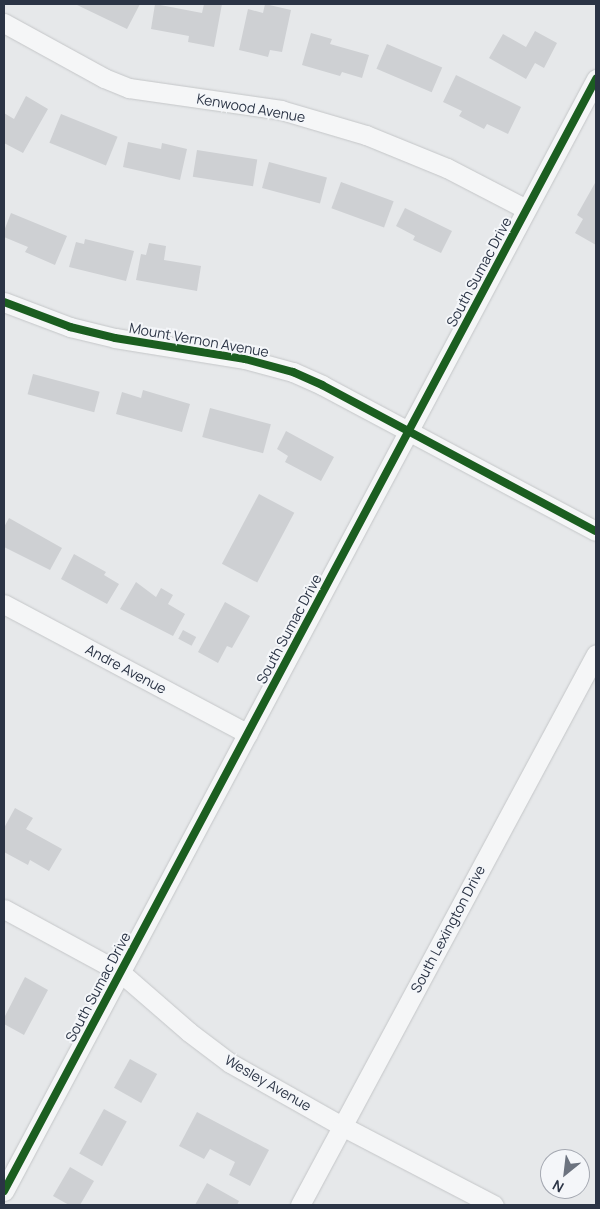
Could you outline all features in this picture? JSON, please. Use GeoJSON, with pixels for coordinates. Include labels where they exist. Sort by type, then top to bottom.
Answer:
{"type":"FeatureCollection","features":[{"type":"Feature","properties":{"kind":"street","name":"Kenwood Avenue"},"geometry":{"type":"LineString","coordinates":[[4,23],[104,78],[129,88],[281,110],[366,135],[446,168],[526,209]]}},
{"type":"Feature","properties":{"kind":"street","name":"South Sumac Drive"},"geometry":{"type":"LineString","coordinates":[[4,1191],[596,79]]}},
{"type":"Feature","properties":{"kind":"street","name":"Mount Vernon Avenue"},"geometry":{"type":"LineString","coordinates":[[4,302],[70,327],[115,338],[244,359],[277,367],[322,385],[596,530]]}},
{"type":"Feature","properties":{"kind":"street","name":"Andre Avenue"},"geometry":{"type":"LineString","coordinates":[[4,604],[248,734]]}},
{"type":"Feature","properties":{"kind":"street","name":"South Lexington Drive"},"geometry":{"type":"LineString","coordinates":[[300,1205],[596,654]]}},
{"type":"Feature","properties":{"kind":"street","name":"Wesley Avenue"},"geometry":{"type":"LineString","coordinates":[[4,909],[120,972],[189,1032],[230,1063],[342,1126],[494,1205]]}},
{"type":"Feature","properties":{"kind":"building"},"geometry":{"type":"Polygon","coordinates":[[[75,4],[140,4],[127,29],[75,4]]]}},
{"type":"Feature","properties":{"kind":"building"},"geometry":{"type":"Polygon","coordinates":[[[155,4],[202,13],[204,4],[222,4],[214,47],[188,42],[189,36],[151,29],[155,4]]]}},
{"type":"Feature","properties":{"kind":"building"},"geometry":{"type":"Polygon","coordinates":[[[265,4],[291,10],[282,52],[270,50],[268,57],[239,50],[248,9],[263,13],[265,4]]]}},
{"type":"Feature","properties":{"kind":"building"},"geometry":{"type":"Polygon","coordinates":[[[535,31],[557,43],[544,68],[535,63],[526,79],[489,58],[503,34],[526,47],[535,31]]]}},
{"type":"Feature","properties":{"kind":"building"},"geometry":{"type":"Polygon","coordinates":[[[311,33],[332,39],[330,44],[369,55],[362,78],[342,72],[340,76],[302,65],[311,33]]]}},
{"type":"Feature","properties":{"kind":"building"},"geometry":{"type":"Polygon","coordinates":[[[387,44],[442,67],[432,92],[376,69],[387,44]]]}},
{"type":"Feature","properties":{"kind":"building"},"geometry":{"type":"Polygon","coordinates":[[[456,75],[521,107],[508,134],[487,124],[484,129],[459,116],[462,111],[443,102],[456,75]]]}},
{"type":"Feature","properties":{"kind":"building"},"geometry":{"type":"Polygon","coordinates":[[[26,96],[48,109],[23,153],[4,143],[4,113],[14,119],[26,96]]]}},
{"type":"Feature","properties":{"kind":"building"},"geometry":{"type":"Polygon","coordinates":[[[61,114],[118,137],[106,166],[49,143],[61,114]]]}},
{"type":"Feature","properties":{"kind":"building"},"geometry":{"type":"Polygon","coordinates":[[[128,142],[161,149],[162,143],[187,149],[180,180],[123,167],[128,142]]]}},
{"type":"Feature","properties":{"kind":"building"},"geometry":{"type":"Polygon","coordinates":[[[197,150],[257,160],[253,186],[193,177],[197,150]]]}},
{"type":"Feature","properties":{"kind":"building"},"geometry":{"type":"Polygon","coordinates":[[[269,162],[327,178],[320,204],[262,188],[269,162]]]}},
{"type":"Feature","properties":{"kind":"building"},"geometry":{"type":"Polygon","coordinates":[[[341,182],[394,201],[384,227],[331,208],[341,182]]]}},
{"type":"Feature","properties":{"kind":"building"},"geometry":{"type":"Polygon","coordinates":[[[595,183],[596,245],[575,233],[583,219],[577,215],[595,183]]]}},
{"type":"Feature","properties":{"kind":"building"},"geometry":{"type":"Polygon","coordinates":[[[405,208],[452,231],[441,253],[413,240],[415,236],[396,226],[405,208]]]}},
{"type":"Feature","properties":{"kind":"building"},"geometry":{"type":"Polygon","coordinates":[[[11,213],[67,236],[55,265],[25,252],[28,247],[4,237],[4,231],[11,213]]]}},
{"type":"Feature","properties":{"kind":"building"},"geometry":{"type":"Polygon","coordinates":[[[85,239],[134,251],[126,281],[69,267],[76,242],[84,244],[85,239]]]}},
{"type":"Feature","properties":{"kind":"building"},"geometry":{"type":"Polygon","coordinates":[[[149,243],[166,246],[164,260],[201,266],[197,291],[136,280],[141,254],[146,255],[149,243]]]}},
{"type":"Feature","properties":{"kind":"building"},"geometry":{"type":"Polygon","coordinates":[[[33,374],[100,392],[94,412],[28,394],[33,374]]]}},
{"type":"Feature","properties":{"kind":"building"},"geometry":{"type":"Polygon","coordinates":[[[143,390],[190,404],[182,432],[116,414],[122,392],[141,398],[143,390]]]}},
{"type":"Feature","properties":{"kind":"building"},"geometry":{"type":"Polygon","coordinates":[[[210,408],[271,424],[263,453],[202,437],[210,408]]]}},
{"type":"Feature","properties":{"kind":"building"},"geometry":{"type":"Polygon","coordinates":[[[286,431],[334,457],[321,481],[285,462],[288,456],[277,449],[286,431]]]}},
{"type":"Feature","properties":{"kind":"building"},"geometry":{"type":"Polygon","coordinates":[[[259,494],[294,513],[257,583],[222,564],[259,494]]]}},
{"type":"Feature","properties":{"kind":"building"},"geometry":{"type":"Polygon","coordinates":[[[9,518],[62,548],[50,570],[4,547],[4,527],[9,518]]]}},
{"type":"Feature","properties":{"kind":"building"},"geometry":{"type":"Polygon","coordinates":[[[74,554],[106,572],[104,575],[119,584],[107,604],[61,579],[74,554]]]}},
{"type":"Feature","properties":{"kind":"building"},"geometry":{"type":"Polygon","coordinates":[[[136,582],[156,597],[161,588],[173,595],[168,604],[185,614],[173,636],[120,609],[136,582]]]}},
{"type":"Feature","properties":{"kind":"building"},"geometry":{"type":"Polygon","coordinates":[[[225,602],[250,616],[232,648],[227,646],[218,663],[198,652],[225,602]]]}},
{"type":"Feature","properties":{"kind":"building"},"geometry":{"type":"Polygon","coordinates":[[[183,630],[196,637],[192,646],[178,639],[183,630]]]}},
{"type":"Feature","properties":{"kind":"building"},"geometry":{"type":"Polygon","coordinates":[[[15,808],[33,818],[26,829],[62,849],[49,871],[30,860],[28,865],[4,852],[4,828],[15,808]]]}},
{"type":"Feature","properties":{"kind":"building"},"geometry":{"type":"Polygon","coordinates":[[[25,977],[48,990],[24,1035],[4,1024],[4,1018],[25,977]]]}},
{"type":"Feature","properties":{"kind":"building"},"geometry":{"type":"Polygon","coordinates":[[[130,1059],[157,1074],[141,1103],[114,1088],[130,1059]]]}},
{"type":"Feature","properties":{"kind":"building"},"geometry":{"type":"Polygon","coordinates":[[[104,1109],[127,1122],[102,1166],[79,1154],[104,1109]]]}},
{"type":"Feature","properties":{"kind":"building"},"geometry":{"type":"Polygon","coordinates":[[[197,1112],[269,1150],[250,1186],[229,1175],[235,1162],[210,1149],[204,1159],[179,1146],[197,1112]]]}},
{"type":"Feature","properties":{"kind":"building"},"geometry":{"type":"Polygon","coordinates":[[[70,1167],[94,1181],[80,1205],[69,1205],[53,1196],[70,1167]]]}},
{"type":"Feature","properties":{"kind":"building"},"geometry":{"type":"Polygon","coordinates":[[[207,1183],[239,1201],[237,1205],[195,1205],[207,1183]]]}},
{"type":"Feature","properties":{"kind":"cycle path"},"geometry":{"type":"LineString","coordinates":[[4,1191],[596,79]]}},
{"type":"Feature","properties":{"kind":"cycle path"},"geometry":{"type":"LineString","coordinates":[[4,302],[70,327],[115,338],[245,359],[293,372],[322,385],[596,531]]}}]}
